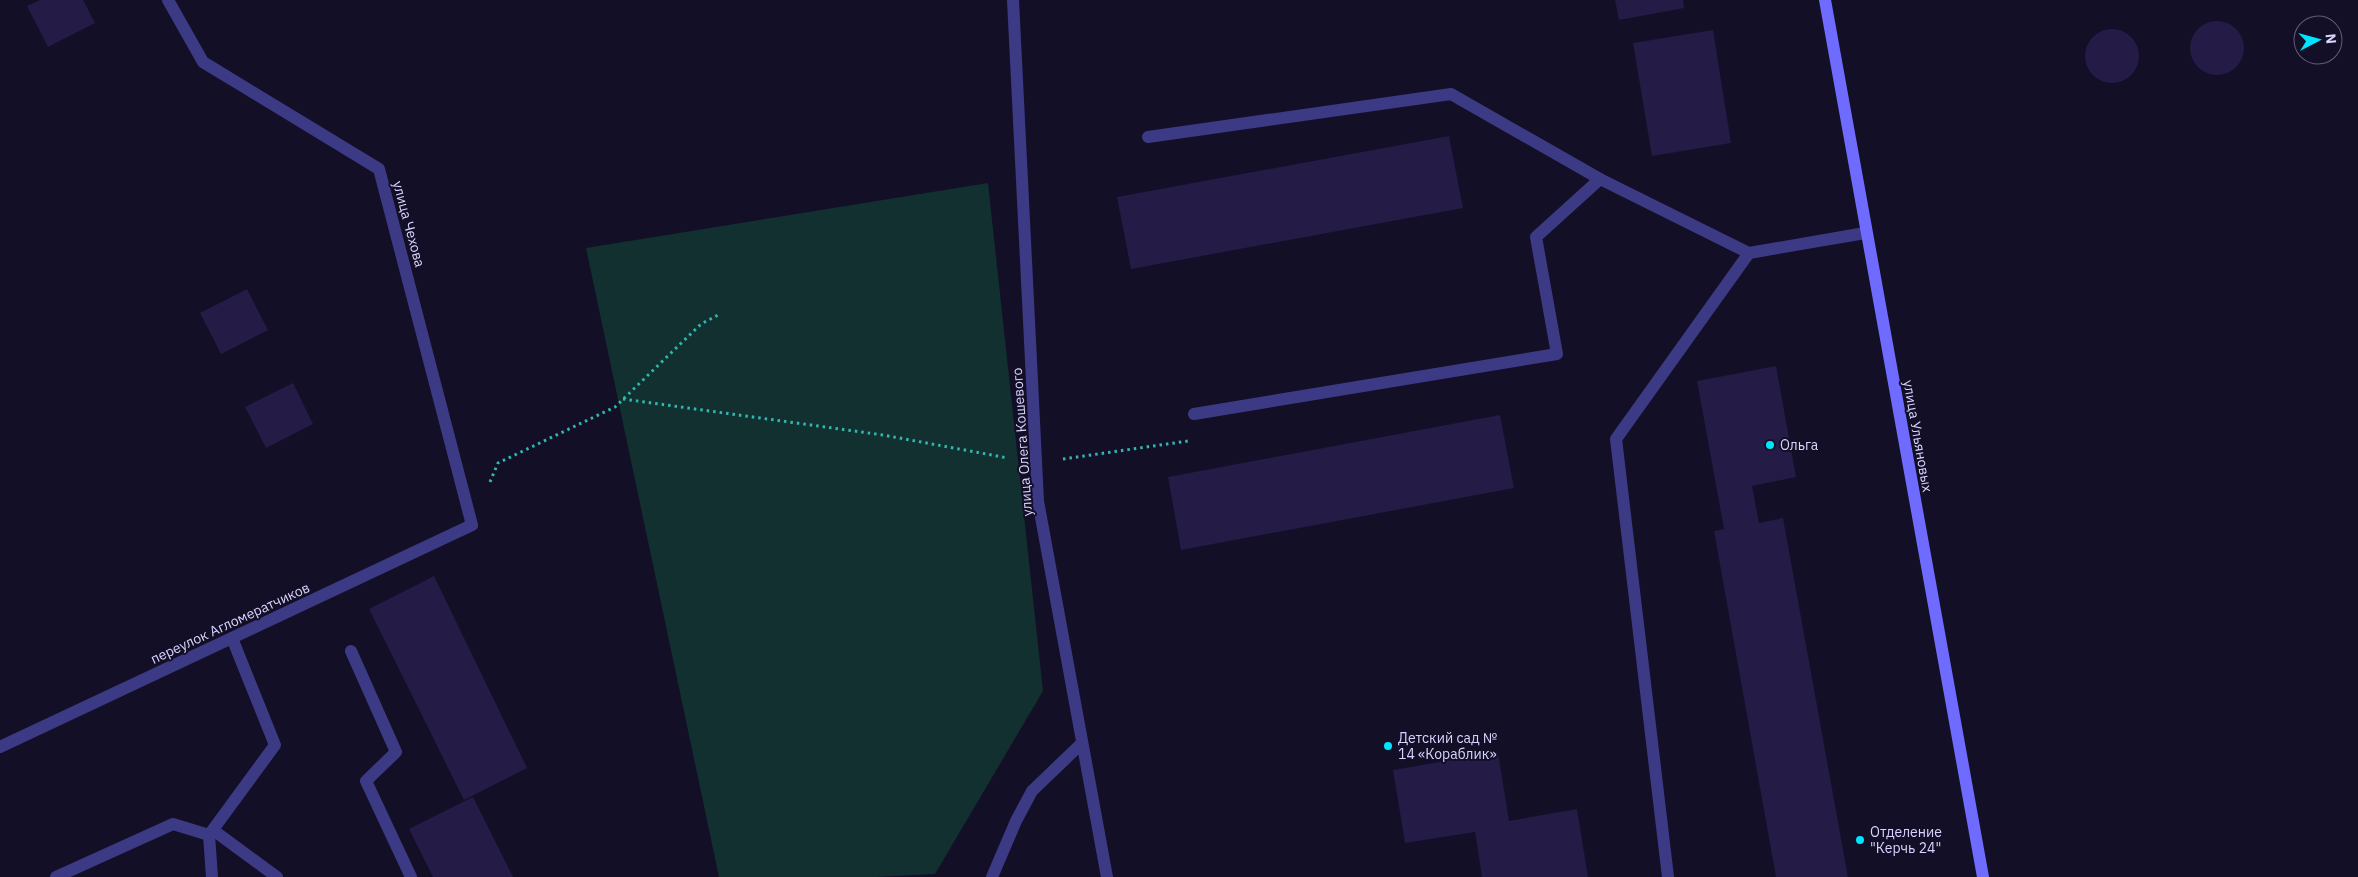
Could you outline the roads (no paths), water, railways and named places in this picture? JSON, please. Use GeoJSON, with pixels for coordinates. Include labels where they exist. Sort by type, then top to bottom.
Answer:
{"type":"FeatureCollection","features":[{"type":"Feature","properties":{"kind":"street","name":"улица Чехова"},"geometry":{"type":"LineString","coordinates":[[168,0],[203,62],[379,169],[472,525]]}},
{"type":"Feature","properties":{"kind":"street","name":"улица Олега Кошевого"},"geometry":{"type":"LineString","coordinates":[[1013,0],[1038,501],[1106,877]]}},
{"type":"Feature","properties":{"kind":"street","name":"улица Ульяновых"},"geometry":{"type":"LineString","coordinates":[[1825,0],[1865,233],[1982,877]]}},
{"type":"Feature","properties":{"kind":"street"},"geometry":{"type":"LineString","coordinates":[[1148,137],[1451,94],[1600,180],[1750,253],[1865,233]]}},
{"type":"Feature","properties":{"kind":"street"},"geometry":{"type":"LineString","coordinates":[[1194,414],[1557,354],[1536,237],[1600,180]]}},
{"type":"Feature","properties":{"kind":"street"},"geometry":{"type":"LineString","coordinates":[[1668,877],[1616,439],[1750,253]]}},
{"type":"Feature","properties":{"kind":"street","name":"переулок Агломератчиков"},"geometry":{"type":"LineString","coordinates":[[0,747],[472,525]]}},
{"type":"Feature","properties":{"kind":"street"},"geometry":{"type":"LineString","coordinates":[[212,877],[211,832],[275,744],[232,638]]}},
{"type":"Feature","properties":{"kind":"street"},"geometry":{"type":"LineString","coordinates":[[351,651],[396,752],[366,781],[411,877]]}},
{"type":"Feature","properties":{"kind":"street"},"geometry":{"type":"LineString","coordinates":[[992,877],[1016,820],[1032,791],[1082,743]]}},
{"type":"Feature","properties":{"kind":"street"},"geometry":{"type":"LineString","coordinates":[[56,877],[173,824],[211,832],[277,877]]}},
{"type":"Feature","properties":{"kind":"place","name":"Ольга"},"geometry":{"type":"Point","coordinates":[1770,445]}},
{"type":"Feature","properties":{"kind":"place","name":"Детский сад № 14 «Кораблик»"},"geometry":{"type":"Point","coordinates":[1388,746]}},
{"type":"Feature","properties":{"kind":"place","name":"Отделение \"Керчь 24\""},"geometry":{"type":"Point","coordinates":[1860,840]}}]}
